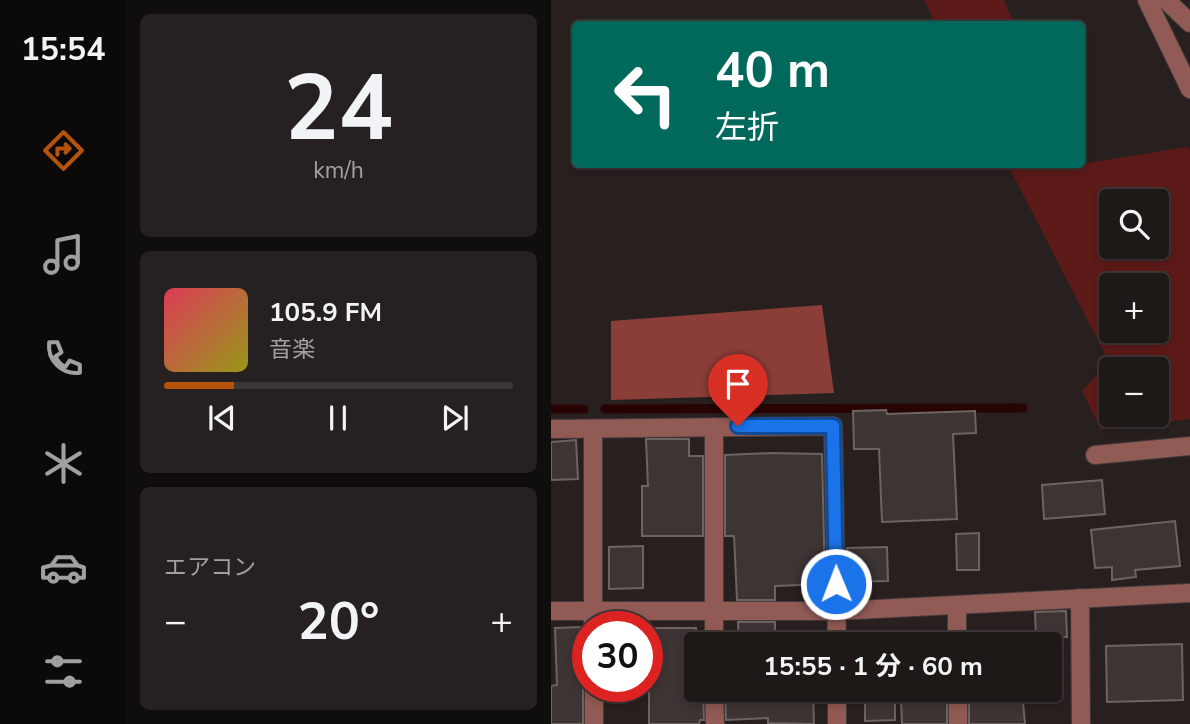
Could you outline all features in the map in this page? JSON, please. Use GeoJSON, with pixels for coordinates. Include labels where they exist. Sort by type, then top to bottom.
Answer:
{"type":"FeatureCollection","features":[{"type":"Feature","properties":{"kind":"street"},"geometry":{"type":"LineString","coordinates":[[1147,0],[1188,82]]}},
{"type":"Feature","properties":{"kind":"street"},"geometry":{"type":"LineString","coordinates":[[1166,0],[1190,23]]}},
{"type":"Feature","properties":{"kind":"street"},"geometry":{"type":"LineString","coordinates":[[714,426],[714,632]]}},
{"type":"Feature","properties":{"kind":"street"},"geometry":{"type":"LineString","coordinates":[[551,429],[833,426],[837,632]]}},
{"type":"Feature","properties":{"kind":"street"},"geometry":{"type":"LineString","coordinates":[[593,429],[593,611]]}},
{"type":"Feature","properties":{"kind":"street"},"geometry":{"type":"LineString","coordinates":[[1095,455],[1190,446]]}},
{"type":"Feature","properties":{"kind":"street"},"geometry":{"type":"LineString","coordinates":[[663,614],[714,611],[837,611],[1190,593]]}},
{"type":"Feature","properties":{"kind":"street"},"geometry":{"type":"LineString","coordinates":[[1080,598],[1081,724]]}},
{"type":"Feature","properties":{"kind":"street"},"geometry":{"type":"LineString","coordinates":[[957,606],[957,632]]}},
{"type":"Feature","properties":{"kind":"street"},"geometry":{"type":"LineString","coordinates":[[551,611],[572,615]]}},
{"type":"Feature","properties":{"kind":"street"},"geometry":{"type":"LineString","coordinates":[[594,702],[594,724]]}},
{"type":"Feature","properties":{"kind":"street"},"geometry":{"type":"LineString","coordinates":[[714,702],[715,724]]}},
{"type":"Feature","properties":{"kind":"street"},"geometry":{"type":"LineString","coordinates":[[837,702],[837,724]]}},
{"type":"Feature","properties":{"kind":"street"},"geometry":{"type":"LineString","coordinates":[[958,702],[958,724]]}},
{"type":"Feature","properties":{"kind":"shaded area"},"geometry":{"type":"Polygon","coordinates":[[[925,0],[1004,0],[1013,21],[934,21],[925,0]]]}},
{"type":"Feature","properties":{"kind":"shaded area"},"geometry":{"type":"Polygon","coordinates":[[[1188,147],[1190,419],[1169,422],[1169,357],[1106,357],[1099,343],[1169,343],[1169,273],[1099,273],[1099,342],[1010,168],[1085,168],[1085,163],[1188,147]]]}},
{"type":"Feature","properties":{"kind":"shaded area"},"geometry":{"type":"Polygon","coordinates":[[[822,305],[834,393],[611,400],[611,321],[822,305]]]}},
{"type":"Feature","properties":{"kind":"shaded area"},"geometry":{"type":"Polygon","coordinates":[[[1099,373],[1099,426],[1082,391],[1099,373]]]}},
{"type":"Feature","properties":{"kind":"shaded area"},"geometry":{"type":"Polygon","coordinates":[[[1100,427],[1125,427],[1101,430],[1100,427]]]}},
{"type":"Feature","properties":{"kind":"building"},"geometry":{"type":"Polygon","coordinates":[[[886,410],[887,414],[975,411],[976,433],[953,434],[957,519],[882,522],[879,449],[854,449],[853,411],[886,410]]]}},
{"type":"Feature","properties":{"kind":"building"},"geometry":{"type":"Polygon","coordinates":[[[646,439],[689,439],[689,456],[703,456],[703,536],[642,536],[642,486],[648,486],[646,439]]]}},
{"type":"Feature","properties":{"kind":"building"},"geometry":{"type":"Polygon","coordinates":[[[576,440],[578,479],[551,480],[551,442],[576,440]]]}},
{"type":"Feature","properties":{"kind":"building"},"geometry":{"type":"Polygon","coordinates":[[[822,454],[825,584],[775,586],[775,600],[737,600],[734,536],[725,536],[725,455],[822,454]]]}},
{"type":"Feature","properties":{"kind":"building"},"geometry":{"type":"Polygon","coordinates":[[[1102,480],[1105,514],[1044,519],[1042,485],[1102,480]]]}},
{"type":"Feature","properties":{"kind":"building"},"geometry":{"type":"Polygon","coordinates":[[[1175,521],[1180,566],[1135,570],[1136,577],[1112,580],[1112,567],[1095,568],[1091,530],[1175,521]]]}},
{"type":"Feature","properties":{"kind":"building"},"geometry":{"type":"Polygon","coordinates":[[[979,533],[979,570],[957,570],[956,534],[979,533]]]}},
{"type":"Feature","properties":{"kind":"building"},"geometry":{"type":"Polygon","coordinates":[[[643,546],[643,588],[609,589],[609,547],[643,546]]]}},
{"type":"Feature","properties":{"kind":"building"},"geometry":{"type":"Polygon","coordinates":[[[887,547],[888,581],[847,582],[847,548],[887,547]]]}},
{"type":"Feature","properties":{"kind":"building"},"geometry":{"type":"Polygon","coordinates":[[[1066,611],[1067,637],[1062,637],[1062,632],[1036,632],[1035,612],[1066,611]]]}},
{"type":"Feature","properties":{"kind":"building"},"geometry":{"type":"Polygon","coordinates":[[[738,622],[775,622],[775,632],[738,632],[738,622]]]}},
{"type":"Feature","properties":{"kind":"building"},"geometry":{"type":"Polygon","coordinates":[[[572,627],[572,702],[583,702],[583,724],[551,724],[551,686],[557,685],[555,628],[572,627]]]}},
{"type":"Feature","properties":{"kind":"building"},"geometry":{"type":"Polygon","coordinates":[[[663,628],[696,628],[696,632],[684,632],[684,702],[703,702],[704,720],[700,720],[699,724],[649,724],[649,702],[663,702],[663,628]]]}},
{"type":"Feature","properties":{"kind":"building"},"geometry":{"type":"Polygon","coordinates":[[[1182,644],[1183,700],[1107,702],[1106,646],[1182,644]]]}},
{"type":"Feature","properties":{"kind":"building"},"geometry":{"type":"Polygon","coordinates":[[[725,702],[813,702],[814,724],[768,723],[768,718],[726,720],[725,702]]]}},
{"type":"Feature","properties":{"kind":"building"},"geometry":{"type":"Polygon","coordinates":[[[865,702],[895,702],[895,720],[865,721],[865,702]]]}},
{"type":"Feature","properties":{"kind":"building"},"geometry":{"type":"Polygon","coordinates":[[[901,702],[947,702],[947,724],[902,724],[901,702]]]}},
{"type":"Feature","properties":{"kind":"building"},"geometry":{"type":"Polygon","coordinates":[[[969,702],[1023,702],[1025,724],[969,724],[969,702]]]}},
{"type":"Feature","properties":{"kind":"waterway"},"geometry":{"type":"LineString","coordinates":[[605,409],[1023,408]]}},
{"type":"Feature","properties":{"kind":"waterway"},"geometry":{"type":"LineString","coordinates":[[551,409],[584,409]]}},
{"type":"Feature","properties":{"kind":"route"},"geometry":{"type":"LineString","coordinates":[[738,426],[833,426],[836,584]]}}]}
